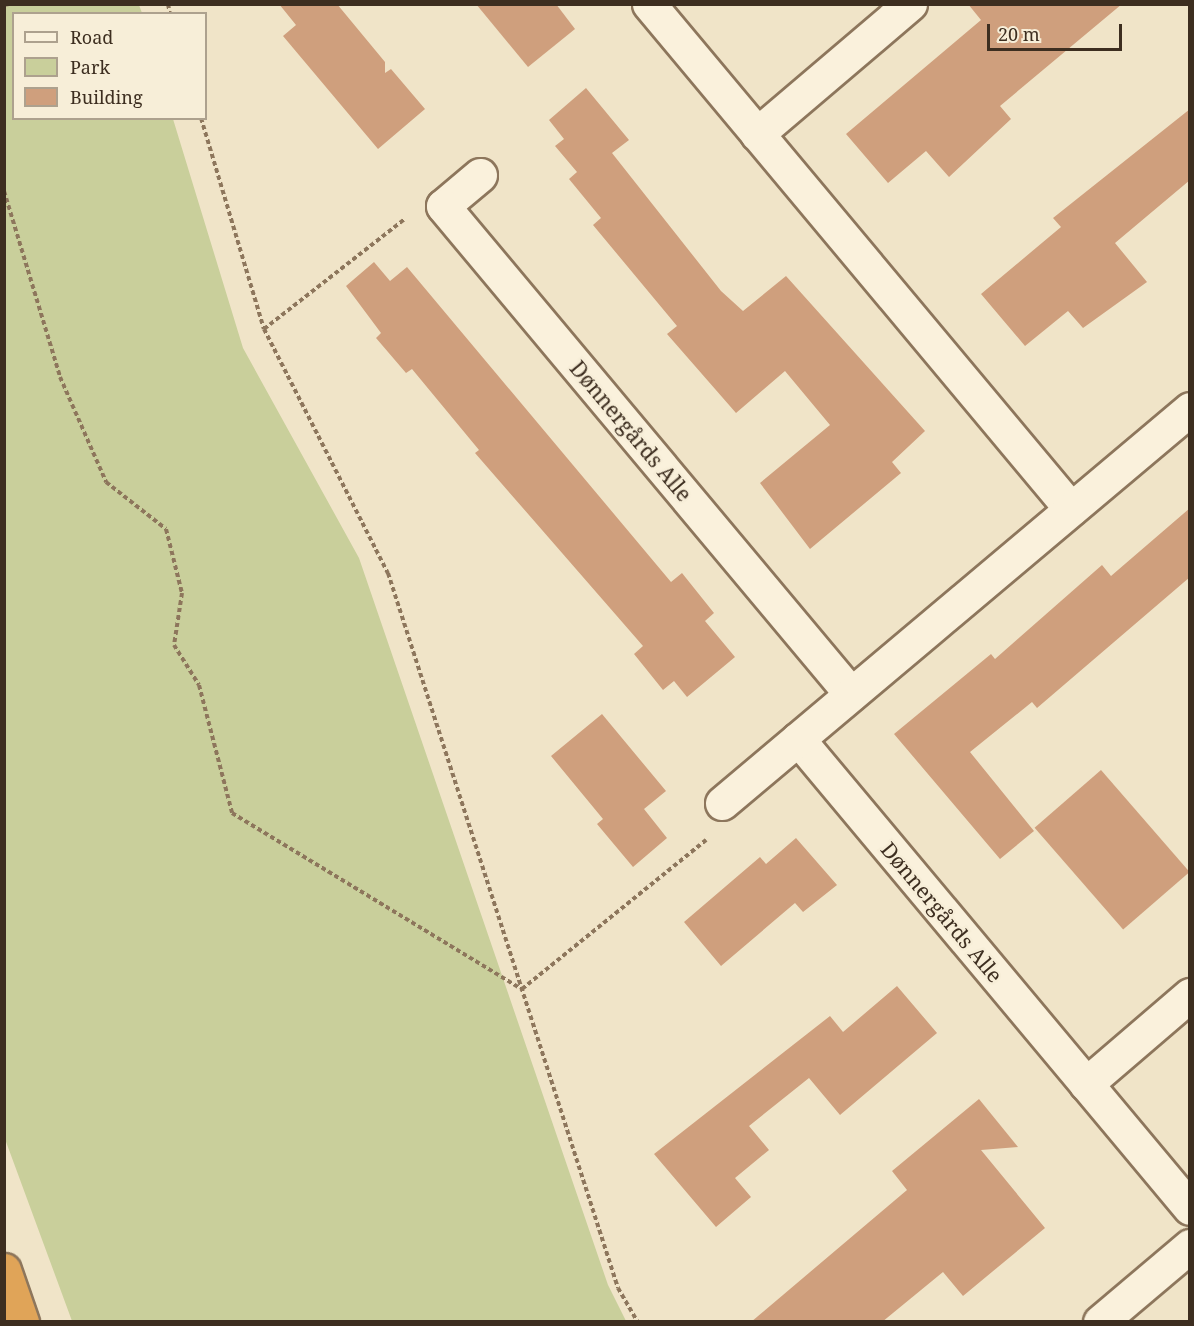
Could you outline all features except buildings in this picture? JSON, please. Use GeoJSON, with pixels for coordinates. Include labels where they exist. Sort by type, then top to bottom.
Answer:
{"type":"FeatureCollection","features":[{"type":"Feature","properties":{"kind":"highway"},"geometry":{"type":"LineString","coordinates":[[4,1270],[22,1322]]}},
{"type":"Feature","properties":{"kind":"street"},"geometry":{"type":"LineString","coordinates":[[649,4],[1071,509]]}},
{"type":"Feature","properties":{"kind":"street"},"geometry":{"type":"LineString","coordinates":[[757,134],[910,4]]}},
{"type":"Feature","properties":{"kind":"street"},"geometry":{"type":"LineString","coordinates":[[442,206],[480,175]]}},
{"type":"Feature","properties":{"kind":"street","name":"Dønnergårds Alle"},"geometry":{"type":"LineString","coordinates":[[442,206],[851,694]]}},
{"type":"Feature","properties":{"kind":"street"},"geometry":{"type":"LineString","coordinates":[[722,803],[1190,409]]}},
{"type":"Feature","properties":{"kind":"street","name":"Dønnergårds Alle"},"geometry":{"type":"LineString","coordinates":[[798,739],[1190,1208]]}},
{"type":"Feature","properties":{"kind":"street"},"geometry":{"type":"LineString","coordinates":[[1086,1084],[1190,995]]}},
{"type":"Feature","properties":{"kind":"street"},"geometry":{"type":"LineString","coordinates":[[1100,1322],[1190,1246]]}},
{"type":"Feature","properties":{"kind":"path"},"geometry":{"type":"LineString","coordinates":[[4,5],[9,4]]}},
{"type":"Feature","properties":{"kind":"path"},"geometry":{"type":"LineString","coordinates":[[202,120],[264,329],[388,573],[618,1288],[638,1322]]}},
{"type":"Feature","properties":{"kind":"path"},"geometry":{"type":"LineString","coordinates":[[4,191],[60,377],[106,482],[166,529],[182,593],[174,645],[199,685],[232,813],[522,989]]}},
{"type":"Feature","properties":{"kind":"path"},"geometry":{"type":"LineString","coordinates":[[264,329],[419,209],[442,206]]}},
{"type":"Feature","properties":{"kind":"path"},"geometry":{"type":"LineString","coordinates":[[522,989],[731,819],[722,803]]}},
{"type":"Feature","properties":{"kind":"green space"},"geometry":{"type":"Polygon","coordinates":[[[5,4],[139,5],[142,12],[12,12],[12,120],[173,120],[243,348],[359,558],[608,1285],[626,1321],[72,1321],[5,1139],[5,4]]]}}]}
